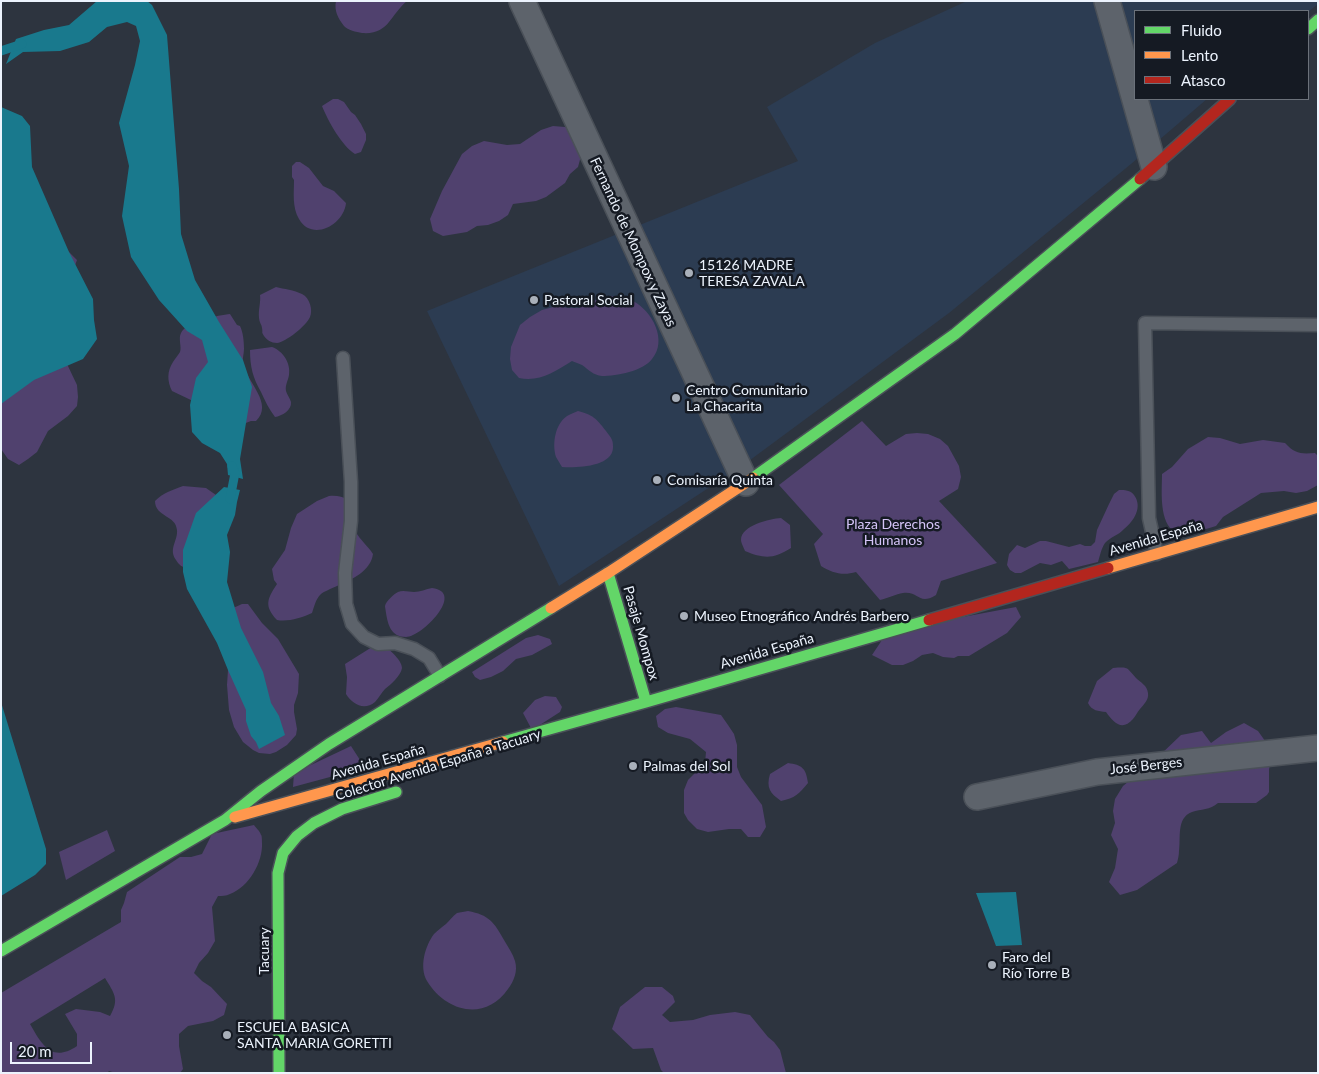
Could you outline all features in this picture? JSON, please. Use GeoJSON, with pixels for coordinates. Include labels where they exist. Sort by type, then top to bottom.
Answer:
{"type":"FeatureCollection","features":[{"type":"Feature","properties":{"kind":"street","name":"Fernando de Mompox y Zayas"},"geometry":{"type":"LineString","coordinates":[[522,1],[746,483]]}},
{"type":"Feature","properties":{"kind":"street"},"geometry":{"type":"LineString","coordinates":[[1107,1],[1134,96]]}},
{"type":"Feature","properties":{"kind":"street"},"geometry":{"type":"LineString","coordinates":[[1135,100],[1154,167]]}},
{"type":"Feature","properties":{"kind":"street"},"geometry":{"type":"LineString","coordinates":[[1,952],[224,820],[261,791],[329,744],[608,573],[746,483],[955,334],[1154,167],[1229,100]]}},
{"type":"Feature","properties":{"kind":"street","name":"Avenida España"},"geometry":{"type":"LineString","coordinates":[[224,820],[646,702],[1318,507]]}},
{"type":"Feature","properties":{"kind":"street","name":"Pasaje Mompox"},"geometry":{"type":"LineString","coordinates":[[608,573],[646,702]]}},
{"type":"Feature","properties":{"kind":"street"},"geometry":{"type":"LineString","coordinates":[[577,734],[646,702]]}},
{"type":"Feature","properties":{"kind":"street","name":"José Berges"},"geometry":{"type":"LineString","coordinates":[[977,797],[1098,772],[1318,748]]}},
{"type":"Feature","properties":{"kind":"street","name":"Colector Avenida España a Tacuary"},"geometry":{"type":"LineString","coordinates":[[297,836],[314,822],[342,808],[406,788]]}},
{"type":"Feature","properties":{"kind":"street","name":"Tacuary"},"geometry":{"type":"LineString","coordinates":[[279,1073],[278,873],[283,853],[297,836]]}},
{"type":"Feature","properties":{"kind":"lane"},"geometry":{"type":"LineString","coordinates":[[1157,554],[1149,518],[1145,323],[1318,325]]}},
{"type":"Feature","properties":{"kind":"lane"},"geometry":{"type":"LineString","coordinates":[[343,358],[351,482],[351,521],[345,573],[346,604],[352,624],[364,637],[378,644],[395,643],[429,658],[440,676]]}},
{"type":"Feature","properties":{"kind":"shaded area"},"geometry":{"type":"Polygon","coordinates":[[[967,1],[1318,1],[1318,4],[1309,11],[1134,10],[1134,100],[1206,100],[949,313],[742,466],[559,586],[427,311],[798,161],[767,107],[875,43],[967,1]]]}},
{"type":"Feature","properties":{"kind":"green space"},"geometry":{"type":"Polygon","coordinates":[[[336,1],[407,1],[384,27],[371,33],[362,33],[350,30],[344,26],[337,14],[336,1]]]}},
{"type":"Feature","properties":{"kind":"green space"},"geometry":{"type":"Polygon","coordinates":[[[333,99],[344,102],[361,124],[366,134],[366,140],[361,152],[355,154],[350,150],[340,139],[328,119],[322,106],[333,99]]]}},
{"type":"Feature","properties":{"kind":"green space"},"geometry":{"type":"Polygon","coordinates":[[[553,126],[565,127],[576,133],[581,156],[578,167],[570,174],[565,183],[546,197],[536,201],[513,204],[508,215],[488,225],[477,226],[467,232],[443,236],[433,231],[430,219],[442,191],[462,154],[472,146],[484,141],[507,145],[520,144],[541,130],[553,126]]]}},
{"type":"Feature","properties":{"kind":"green space"},"geometry":{"type":"Polygon","coordinates":[[[296,162],[300,162],[309,168],[323,186],[334,191],[346,203],[340,218],[327,228],[312,229],[305,226],[299,219],[295,210],[294,180],[292,177],[292,166],[296,162]]]}},
{"type":"Feature","properties":{"kind":"green space"},"geometry":{"type":"Polygon","coordinates":[[[66,249],[77,260],[60,307],[67,364],[77,385],[77,406],[68,416],[48,431],[37,452],[19,465],[8,459],[1,449],[1,354],[66,249]]]}},
{"type":"Feature","properties":{"kind":"green space"},"geometry":{"type":"Polygon","coordinates":[[[276,287],[305,296],[309,301],[311,311],[308,321],[300,329],[290,337],[277,343],[269,341],[264,336],[259,321],[260,295],[276,287]]]}},
{"type":"Feature","properties":{"kind":"green space"},"geometry":{"type":"Polygon","coordinates":[[[611,296],[633,301],[652,319],[658,335],[658,343],[657,351],[648,363],[636,370],[608,376],[596,375],[582,365],[572,361],[547,375],[534,379],[519,378],[512,370],[510,359],[511,347],[520,325],[530,317],[542,310],[557,306],[579,308],[589,302],[611,296]]]}},
{"type":"Feature","properties":{"kind":"green space"},"geometry":{"type":"Polygon","coordinates":[[[230,314],[241,328],[244,343],[243,364],[258,393],[262,407],[261,414],[256,421],[251,421],[222,432],[193,401],[172,391],[168,376],[171,365],[180,352],[180,335],[184,329],[203,320],[230,314]]]}},
{"type":"Feature","properties":{"kind":"green space"},"geometry":{"type":"Polygon","coordinates":[[[272,347],[280,351],[289,366],[286,392],[291,402],[290,408],[286,412],[275,417],[256,382],[252,372],[250,356],[250,350],[272,347]]]}},
{"type":"Feature","properties":{"kind":"green space"},"geometry":{"type":"Polygon","coordinates":[[[578,411],[591,416],[600,423],[612,439],[613,448],[607,459],[600,463],[562,467],[555,452],[557,429],[568,415],[578,411]]]}},
{"type":"Feature","properties":{"kind":"green space","name":"Plaza Derechos Humanos"},"geometry":{"type":"Polygon","coordinates":[[[862,421],[886,446],[906,434],[917,433],[928,434],[940,439],[948,446],[959,466],[961,477],[958,489],[939,501],[997,563],[941,581],[936,595],[930,598],[922,599],[913,594],[903,593],[880,600],[856,572],[838,573],[821,566],[814,544],[823,534],[779,485],[862,421]]]}},
{"type":"Feature","properties":{"kind":"green space"},"geometry":{"type":"Polygon","coordinates":[[[1208,437],[1220,438],[1240,444],[1263,440],[1285,443],[1298,452],[1315,453],[1318,456],[1318,485],[1307,491],[1296,493],[1284,491],[1261,493],[1223,517],[1216,526],[1183,536],[1172,530],[1165,518],[1162,503],[1162,474],[1172,467],[1188,449],[1208,437]]]}},
{"type":"Feature","properties":{"kind":"green space"},"geometry":{"type":"Polygon","coordinates":[[[183,486],[206,488],[216,495],[188,569],[182,567],[174,556],[173,549],[177,534],[176,525],[158,510],[155,501],[171,490],[183,486]]]}},
{"type":"Feature","properties":{"kind":"green space"},"geometry":{"type":"Polygon","coordinates":[[[1119,490],[1129,491],[1134,495],[1138,504],[1136,514],[1128,526],[1105,543],[1098,562],[1069,569],[1062,561],[1051,565],[1040,563],[1021,573],[1015,573],[1010,570],[1007,565],[1009,554],[1017,545],[1025,548],[1040,541],[1046,541],[1069,547],[1080,544],[1091,546],[1095,542],[1097,530],[1114,494],[1119,490]]]}},
{"type":"Feature","properties":{"kind":"green space"},"geometry":{"type":"Polygon","coordinates":[[[329,496],[339,496],[349,502],[358,535],[373,554],[371,560],[360,574],[320,595],[312,613],[294,619],[277,620],[270,611],[268,602],[277,584],[274,580],[272,569],[285,550],[297,514],[317,501],[329,496]]]}},
{"type":"Feature","properties":{"kind":"green space"},"geometry":{"type":"Polygon","coordinates":[[[781,518],[790,525],[791,548],[769,557],[745,551],[741,540],[746,530],[757,524],[781,518]]]}},
{"type":"Feature","properties":{"kind":"green space"},"geometry":{"type":"Polygon","coordinates":[[[432,588],[441,591],[445,597],[438,614],[422,630],[413,635],[406,637],[394,633],[389,626],[386,613],[385,606],[388,600],[400,591],[416,592],[432,588]]]}},
{"type":"Feature","properties":{"kind":"green space"},"geometry":{"type":"Polygon","coordinates":[[[242,604],[248,604],[262,623],[278,639],[299,674],[298,693],[294,705],[296,735],[287,745],[270,754],[259,753],[243,742],[234,727],[229,710],[227,685],[231,659],[231,609],[242,604]]]}},
{"type":"Feature","properties":{"kind":"green space"},"geometry":{"type":"Polygon","coordinates":[[[1016,607],[1021,617],[1007,633],[969,656],[954,658],[943,657],[933,653],[922,655],[903,665],[892,665],[872,655],[888,631],[1016,607]]]}},
{"type":"Feature","properties":{"kind":"green space"},"geometry":{"type":"Polygon","coordinates":[[[538,635],[550,639],[552,644],[532,655],[516,659],[503,671],[491,677],[480,680],[475,677],[472,672],[526,638],[538,635]]]}},
{"type":"Feature","properties":{"kind":"green space"},"geometry":{"type":"Polygon","coordinates":[[[380,642],[399,661],[402,668],[401,671],[398,677],[375,702],[367,706],[359,705],[346,694],[347,677],[345,664],[380,642]]]}},
{"type":"Feature","properties":{"kind":"green space"},"geometry":{"type":"Polygon","coordinates":[[[1113,668],[1129,670],[1145,686],[1148,693],[1146,702],[1133,719],[1125,725],[1118,724],[1106,712],[1093,709],[1088,703],[1097,681],[1113,668]]]}},
{"type":"Feature","properties":{"kind":"green space"},"geometry":{"type":"Polygon","coordinates":[[[545,696],[556,697],[562,707],[560,712],[532,730],[523,713],[535,700],[545,696]]]}},
{"type":"Feature","properties":{"kind":"green space"},"geometry":{"type":"Polygon","coordinates":[[[676,707],[721,715],[734,734],[737,745],[737,767],[741,777],[762,805],[766,827],[760,837],[748,837],[741,829],[708,832],[697,829],[688,820],[684,813],[684,790],[688,780],[705,763],[706,752],[690,739],[668,733],[658,727],[656,716],[665,709],[676,707]]]}},
{"type":"Feature","properties":{"kind":"green space"},"geometry":{"type":"Polygon","coordinates":[[[1244,723],[1258,731],[1268,745],[1271,757],[1269,792],[1267,795],[1256,803],[1218,803],[1212,807],[1187,815],[1181,824],[1177,863],[1137,890],[1120,895],[1109,882],[1115,868],[1118,849],[1111,835],[1115,823],[1113,811],[1115,799],[1123,786],[1181,735],[1202,731],[1211,743],[1226,732],[1244,723]]]}},
{"type":"Feature","properties":{"kind":"green space"},"geometry":{"type":"Polygon","coordinates":[[[351,746],[360,760],[360,765],[356,770],[293,787],[294,773],[351,746]]]}},
{"type":"Feature","properties":{"kind":"green space"},"geometry":{"type":"Polygon","coordinates":[[[788,763],[802,768],[808,783],[796,795],[781,801],[770,790],[768,783],[770,774],[788,763]]]}},
{"type":"Feature","properties":{"kind":"green space"},"geometry":{"type":"Polygon","coordinates":[[[254,825],[262,836],[262,850],[254,873],[249,880],[237,891],[218,896],[212,907],[215,941],[194,973],[227,1004],[224,1015],[213,1021],[188,1026],[179,1034],[183,1069],[180,1073],[116,1073],[109,1071],[107,1073],[1,1073],[1,993],[121,922],[121,910],[127,892],[180,857],[202,854],[212,834],[254,825]],[[105,978],[30,1024],[44,1045],[54,1052],[61,1053],[77,1046],[77,1034],[65,1014],[76,1009],[100,1012],[110,1016],[115,1005],[115,996],[105,978]]]}},
{"type":"Feature","properties":{"kind":"green space"},"geometry":{"type":"Polygon","coordinates":[[[107,830],[115,851],[66,880],[59,852],[107,830]]]}},
{"type":"Feature","properties":{"kind":"green space"},"geometry":{"type":"Polygon","coordinates":[[[468,911],[486,917],[494,924],[512,953],[516,965],[515,976],[508,989],[499,999],[488,1006],[477,1009],[455,1006],[444,1000],[427,981],[423,969],[426,950],[434,934],[457,913],[468,911]]]}},
{"type":"Feature","properties":{"kind":"green space"},"geometry":{"type":"Polygon","coordinates":[[[645,987],[662,987],[673,996],[675,1002],[662,1015],[670,1022],[693,1020],[710,1015],[735,1012],[750,1015],[780,1050],[786,1073],[664,1073],[661,1070],[653,1048],[633,1049],[612,1029],[620,1007],[645,987]]]}},
{"type":"Feature","properties":{"kind":"water"},"geometry":{"type":"Polygon","coordinates":[[[97,1],[147,1],[152,5],[167,35],[181,234],[195,280],[243,360],[252,387],[240,459],[243,479],[228,475],[227,464],[220,453],[202,443],[192,432],[190,405],[196,378],[208,362],[202,340],[187,331],[159,300],[131,257],[122,216],[129,166],[119,123],[140,41],[136,26],[127,22],[107,27],[89,42],[60,51],[23,52],[6,64],[16,39],[44,30],[69,25],[97,1]]]}},
{"type":"Feature","properties":{"kind":"water"},"geometry":{"type":"Polygon","coordinates":[[[1,107],[22,116],[30,126],[32,167],[69,252],[93,299],[97,339],[83,359],[34,380],[1,404],[1,107]]]}},
{"type":"Feature","properties":{"kind":"water"},"geometry":{"type":"Polygon","coordinates":[[[224,487],[240,490],[235,515],[227,535],[230,552],[227,582],[241,628],[263,672],[271,703],[279,716],[285,735],[259,749],[251,736],[246,721],[246,710],[217,643],[187,589],[183,572],[183,550],[196,513],[224,487]]]}},
{"type":"Feature","properties":{"kind":"water"},"geometry":{"type":"Polygon","coordinates":[[[1,702],[46,849],[46,864],[35,875],[1,896],[1,702]]]}},
{"type":"Feature","properties":{"kind":"water"},"geometry":{"type":"Polygon","coordinates":[[[1016,892],[1022,945],[996,946],[976,893],[1016,892]]]}},
{"type":"Feature","properties":{"kind":"waterway"},"geometry":{"type":"LineString","coordinates":[[1,51],[22,44]]}},
{"type":"Feature","properties":{"kind":"waterway"},"geometry":{"type":"LineString","coordinates":[[230,499],[235,473],[232,466]]}},
{"type":"Feature","properties":{"kind":"traffic: fast"},"geometry":{"type":"LineString","coordinates":[[1309,28],[1318,20]]}},
{"type":"Feature","properties":{"kind":"traffic: fast"},"geometry":{"type":"LineString","coordinates":[[753,478],[955,334],[1140,179]]}},
{"type":"Feature","properties":{"kind":"traffic: fast"},"geometry":{"type":"LineString","coordinates":[[608,573],[646,702]]}},
{"type":"Feature","properties":{"kind":"traffic: fast"},"geometry":{"type":"LineString","coordinates":[[1,951],[225,820],[261,791],[329,744],[551,608]]}},
{"type":"Feature","properties":{"kind":"traffic: fast"},"geometry":{"type":"LineString","coordinates":[[503,742],[929,620]]}},
{"type":"Feature","properties":{"kind":"traffic: fast"},"geometry":{"type":"LineString","coordinates":[[279,1073],[278,873],[283,853],[297,836],[314,823],[342,809],[396,792]]}},
{"type":"Feature","properties":{"kind":"traffic: slow"},"geometry":{"type":"LineString","coordinates":[[551,608],[753,478]]}},
{"type":"Feature","properties":{"kind":"traffic: slow"},"geometry":{"type":"LineString","coordinates":[[1108,568],[1318,507]]}},
{"type":"Feature","properties":{"kind":"traffic: slow"},"geometry":{"type":"LineString","coordinates":[[235,817],[503,742]]}},
{"type":"Feature","properties":{"kind":"traffic: jam"},"geometry":{"type":"LineString","coordinates":[[1140,179],[1229,100]]}},
{"type":"Feature","properties":{"kind":"traffic: jam"},"geometry":{"type":"LineString","coordinates":[[929,620],[1108,568]]}},
{"type":"Feature","properties":{"kind":"place","name":"15126 MADRE TERESA ZAVALA"},"geometry":{"type":"Point","coordinates":[689,273]}},
{"type":"Feature","properties":{"kind":"place","name":"Pastoral Social"},"geometry":{"type":"Point","coordinates":[534,300]}},
{"type":"Feature","properties":{"kind":"place","name":"Centro Comunitario La Chacarita"},"geometry":{"type":"Point","coordinates":[676,398]}},
{"type":"Feature","properties":{"kind":"place","name":"Comisaría Quinta"},"geometry":{"type":"Point","coordinates":[657,480]}},
{"type":"Feature","properties":{"kind":"place","name":"Museo Etnográfico Andrés Barbero"},"geometry":{"type":"Point","coordinates":[684,616]}},
{"type":"Feature","properties":{"kind":"place","name":"Palmas del Sol"},"geometry":{"type":"Point","coordinates":[633,766]}},
{"type":"Feature","properties":{"kind":"place","name":"Faro del Río Torre B"},"geometry":{"type":"Point","coordinates":[992,965]}},
{"type":"Feature","properties":{"kind":"place","name":"ESCUELA BASICA SANTA MARIA GORETTI"},"geometry":{"type":"Point","coordinates":[227,1035]}}]}
